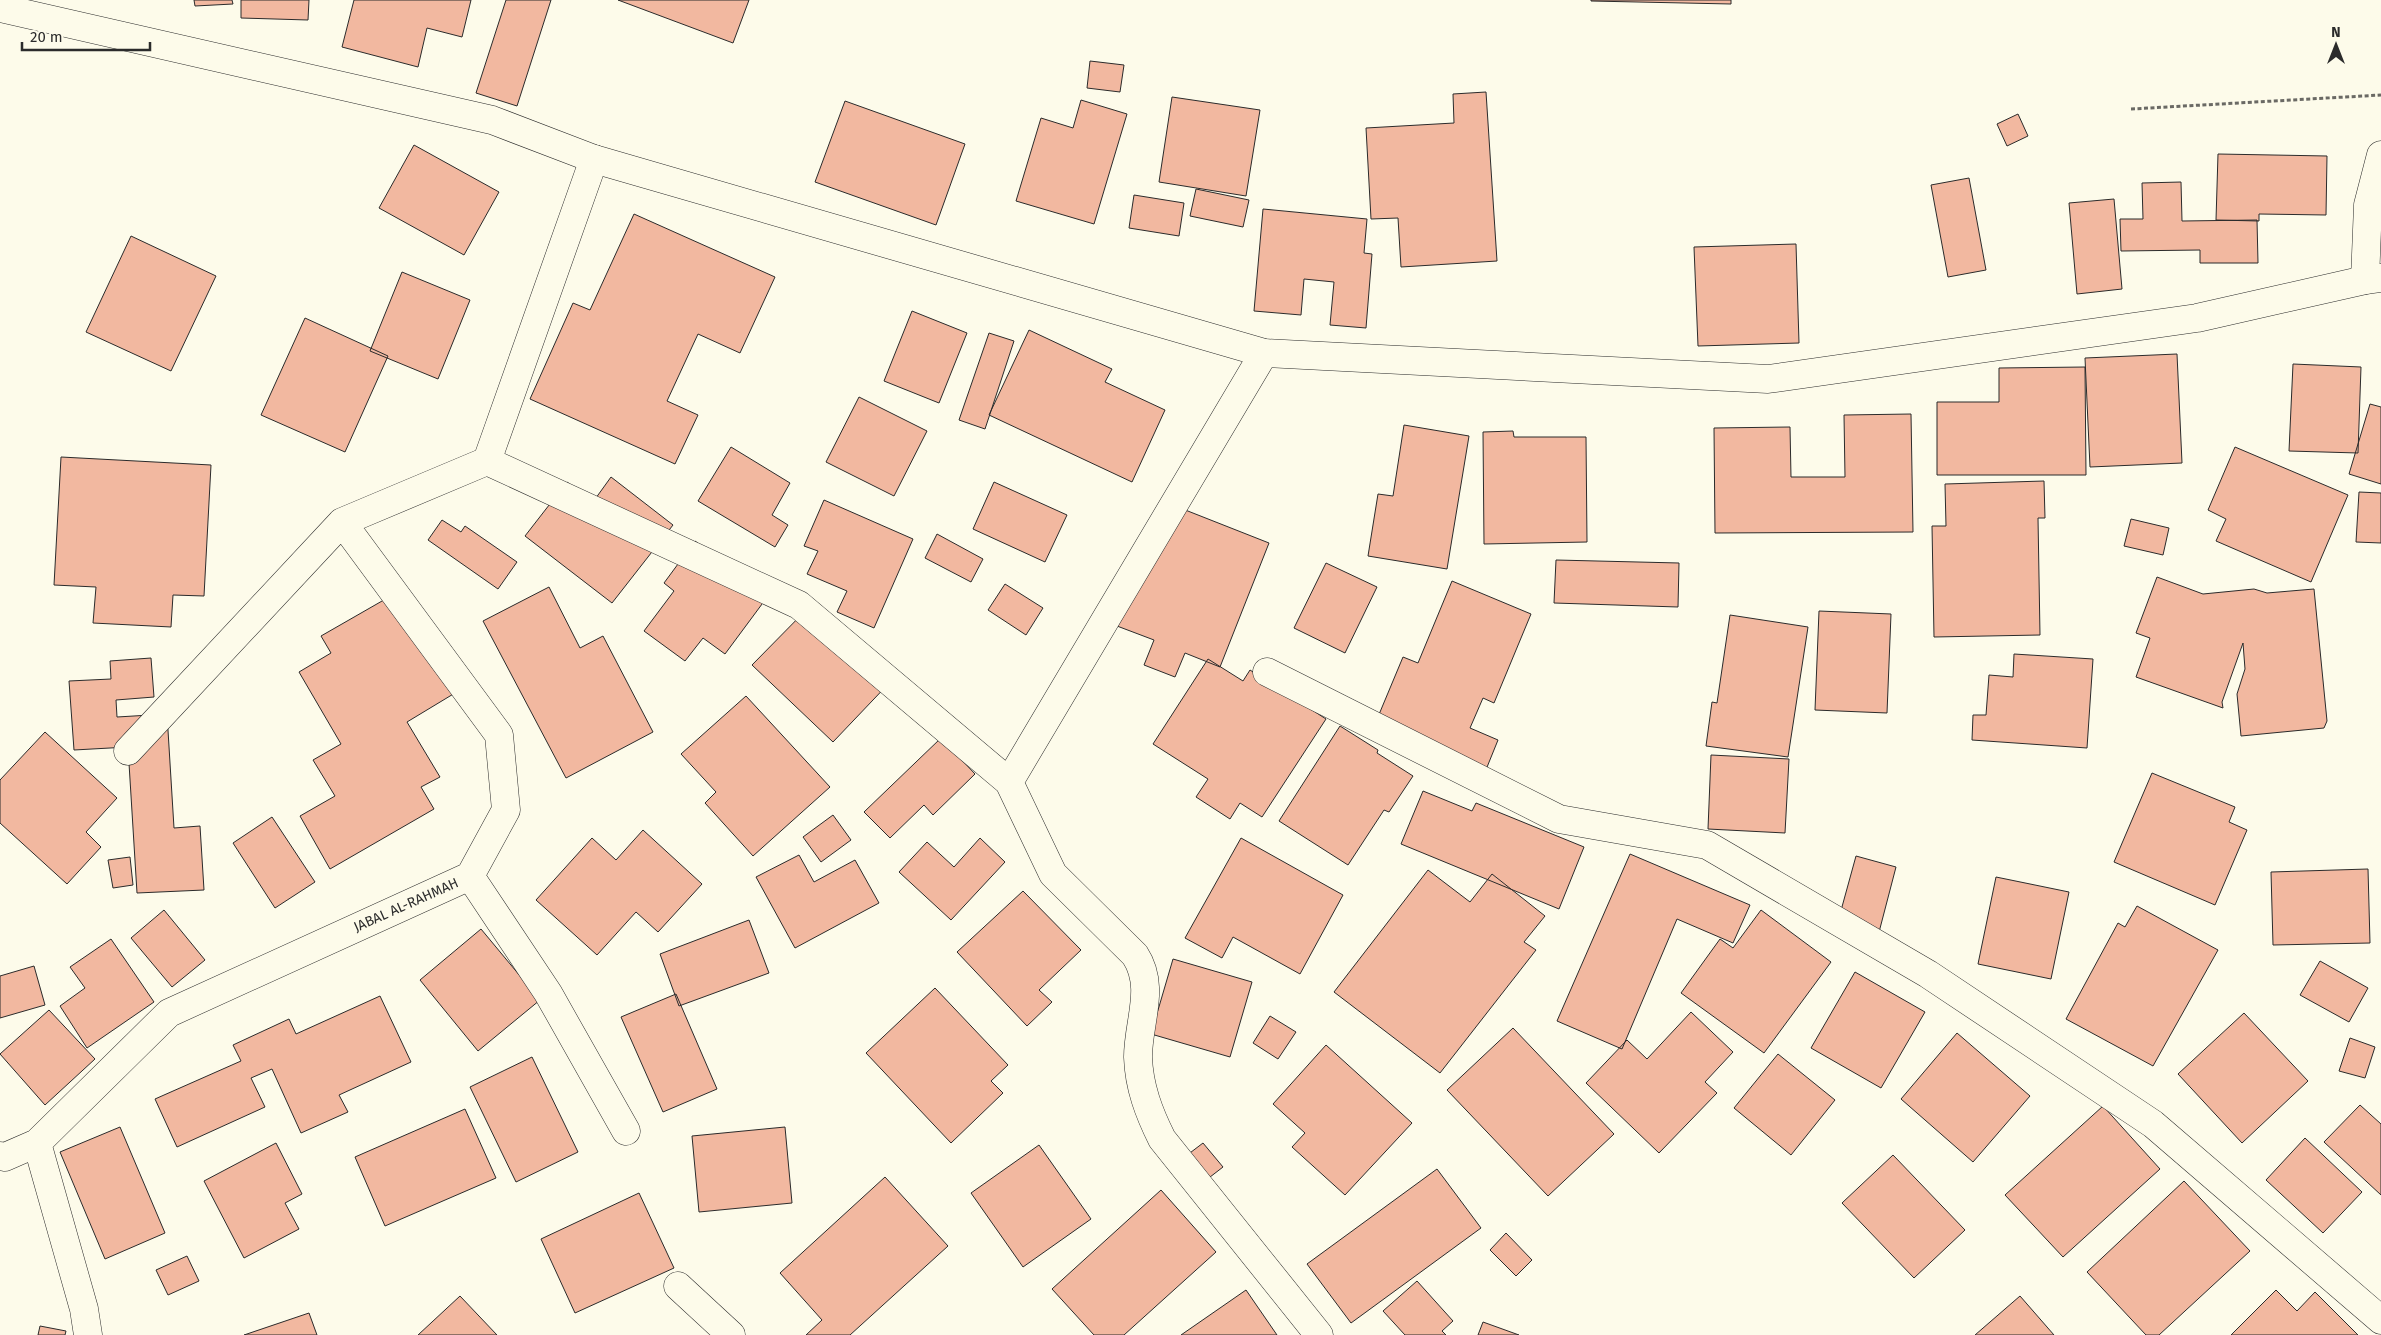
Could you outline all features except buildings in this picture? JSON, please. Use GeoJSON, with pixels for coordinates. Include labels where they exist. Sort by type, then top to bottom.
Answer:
{"type":"FeatureCollection","features":[{"type":"Feature","properties":{"kind":"street"},"geometry":{"type":"LineString","coordinates":[[0,8],[492,120],[594,159],[1264,354],[1768,380],[2197,318],[2373,279],[2368,205],[2381,155]]}},
{"type":"Feature","properties":{"kind":"street"},"geometry":{"type":"LineString","coordinates":[[128,751],[342,522],[486,461],[594,159]]}},
{"type":"Feature","properties":{"kind":"street"},"geometry":{"type":"LineString","coordinates":[[1009,782],[1264,354]]}},
{"type":"Feature","properties":{"kind":"street"},"geometry":{"type":"LineString","coordinates":[[486,461],[799,606],[1009,782],[1053,874],[1140,962],[1146,978],[1138,1057],[1141,1086],[1149,1113],[1162,1139],[1319,1335]]}},
{"type":"Feature","properties":{"kind":"street","name":"JABAL AL-RAHMAH"},"geometry":{"type":"LineString","coordinates":[[0,1156],[5,1157],[37,1142],[169,1013],[470,876],[506,810],[499,735],[342,522]]}},
{"type":"Feature","properties":{"kind":"street"},"geometry":{"type":"LineString","coordinates":[[1267,672],[1559,820],[1707,846],[1920,969],[2152,1124],[2381,1320]]}},
{"type":"Feature","properties":{"kind":"street"},"geometry":{"type":"LineString","coordinates":[[470,876],[548,993],[626,1131]]}},
{"type":"Feature","properties":{"kind":"street"},"geometry":{"type":"LineString","coordinates":[[37,1142],[84,1309],[88,1335]]}},
{"type":"Feature","properties":{"kind":"street"},"geometry":{"type":"LineString","coordinates":[[678,1286],[731,1335]]}},
{"type":"Feature","properties":{"kind":"path"},"geometry":{"type":"LineString","coordinates":[[2131,109],[2381,95]]}}]}
